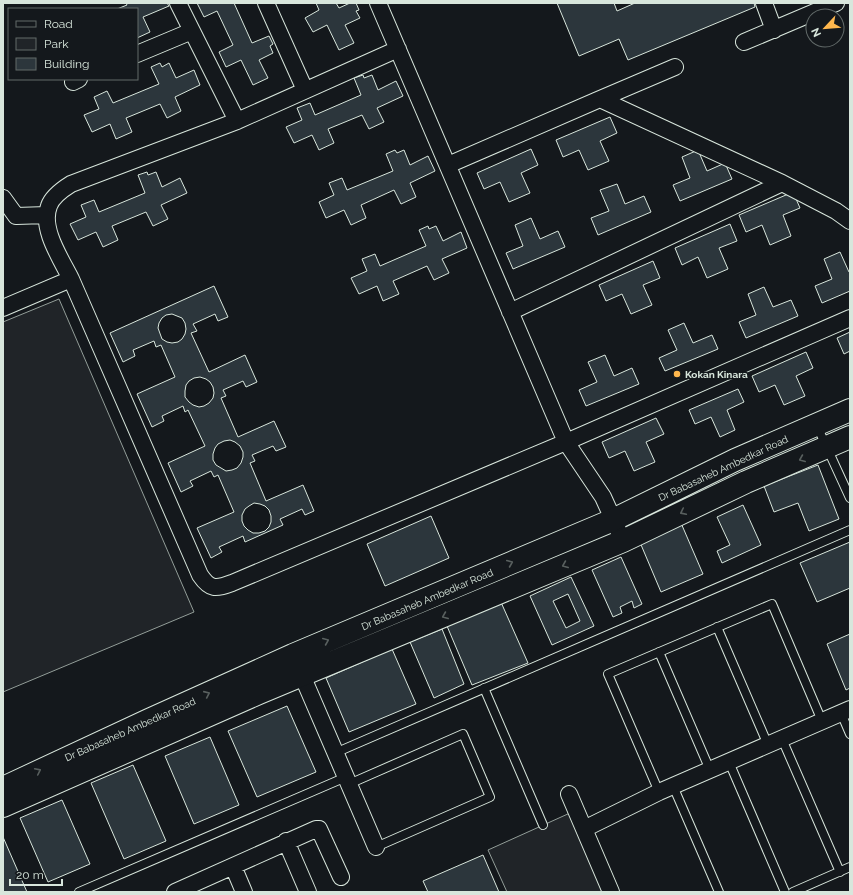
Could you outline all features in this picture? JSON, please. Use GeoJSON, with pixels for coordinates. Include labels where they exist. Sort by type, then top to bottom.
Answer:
{"type":"FeatureCollection","features":[{"type":"Feature","properties":{"kind":"main road","name":"Dr Babasaheb Ambedkar Road"},"geometry":{"type":"LineString","coordinates":[[8,795],[153,729],[293,655],[613,520],[735,460],[850,410]]}},
{"type":"Feature","properties":{"kind":"main road","name":"Dr Babasaheb Ambedkar Road"},"geometry":{"type":"LineString","coordinates":[[153,729],[302,675],[623,541],[746,482],[850,437]]}},
{"type":"Feature","properties":{"kind":"main road"},"geometry":{"type":"LineString","coordinates":[[735,460],[746,482]]}},
{"type":"Feature","properties":{"kind":"street"},"geometry":{"type":"LineString","coordinates":[[178,3],[237,121]]}},
{"type":"Feature","properties":{"kind":"street"},"geometry":{"type":"LineString","coordinates":[[266,3],[305,90]]}},
{"type":"Feature","properties":{"kind":"street"},"geometry":{"type":"LineString","coordinates":[[378,3],[566,442],[603,497],[623,541]]}},
{"type":"Feature","properties":{"kind":"street"},"geometry":{"type":"LineString","coordinates":[[764,3],[774,30]]}},
{"type":"Feature","properties":{"kind":"street"},"geometry":{"type":"LineString","coordinates":[[744,42],[836,3]]}},
{"type":"Feature","properties":{"kind":"street"},"geometry":{"type":"LineString","coordinates":[[138,54],[192,31]]}},
{"type":"Feature","properties":{"kind":"street"},"geometry":{"type":"LineString","coordinates":[[398,49],[237,121],[71,184],[62,190],[50,204],[47,215],[48,229],[53,244],[71,279],[204,582],[218,588],[232,583],[566,442],[850,318]]}},
{"type":"Feature","properties":{"kind":"street"},"geometry":{"type":"LineString","coordinates":[[448,165],[675,67]]}},
{"type":"Feature","properties":{"kind":"street"},"geometry":{"type":"LineString","coordinates":[[600,99],[782,183],[836,211],[850,221]]}},
{"type":"Feature","properties":{"kind":"street"},"geometry":{"type":"LineString","coordinates":[[510,312],[782,183]]}},
{"type":"Feature","properties":{"kind":"street"},"geometry":{"type":"LineString","coordinates":[[3,198],[16,216],[47,215]]}},
{"type":"Feature","properties":{"kind":"street"},"geometry":{"type":"LineString","coordinates":[[3,308],[71,279]]}},
{"type":"Feature","properties":{"kind":"street"},"geometry":{"type":"LineString","coordinates":[[293,655],[376,847]]}},
{"type":"Feature","properties":{"kind":"street"},"geometry":{"type":"LineString","coordinates":[[584,829],[666,789],[845,711]]}},
{"type":"Feature","properties":{"kind":"street"},"geometry":{"type":"LineString","coordinates":[[569,794],[611,892]]}},
{"type":"Feature","properties":{"kind":"street"},"geometry":{"type":"LineString","coordinates":[[176,892],[286,841],[316,829],[319,830],[341,877]]}},
{"type":"Feature","properties":{"kind":"street"},"geometry":{"type":"LineString","coordinates":[[286,841],[308,892]]}},
{"type":"Feature","properties":{"kind":"street"},"geometry":{"type":"LineString","coordinates":[[233,866],[244,892]]}},
{"type":"Feature","properties":{"kind":"lane"},"geometry":{"type":"LineString","coordinates":[[817,425],[850,498]]}},
{"type":"Feature","properties":{"kind":"lane"},"geometry":{"type":"LineString","coordinates":[[335,753],[850,530]]}},
{"type":"Feature","properties":{"kind":"lane"},"geometry":{"type":"LineString","coordinates":[[719,892],[608,674],[772,604],[822,721]]}},
{"type":"Feature","properties":{"kind":"lane"},"geometry":{"type":"LineString","coordinates":[[717,627],[840,872]]}},
{"type":"Feature","properties":{"kind":"lane"},"geometry":{"type":"LineString","coordinates":[[659,652],[710,770]]}},
{"type":"Feature","properties":{"kind":"lane"},"geometry":{"type":"LineString","coordinates":[[484,688],[543,824]]}},
{"type":"Feature","properties":{"kind":"lane"},"geometry":{"type":"LineString","coordinates":[[845,711],[850,734]]}},
{"type":"Feature","properties":{"kind":"lane"},"geometry":{"type":"LineString","coordinates":[[79,892],[347,780],[463,734],[490,797],[376,847]]}},
{"type":"Feature","properties":{"kind":"lane"},"geometry":{"type":"LineString","coordinates":[[729,762],[785,892]]}},
{"type":"Feature","properties":{"kind":"lane"},"geometry":{"type":"LineString","coordinates":[[793,892],[850,868]]}},
{"type":"Feature","properties":{"kind":"green space"},"geometry":{"type":"Polygon","coordinates":[[[59,299],[194,612],[3,692],[3,322],[59,299]]]}},
{"type":"Feature","properties":{"kind":"green space"},"geometry":{"type":"Polygon","coordinates":[[[570,813],[606,892],[507,892],[488,850],[570,813]]]}},
{"type":"Feature","properties":{"kind":"building"},"geometry":{"type":"Polygon","coordinates":[[[126,3],[167,3],[169,6],[143,17],[150,32],[138,38],[138,8],[120,8],[127,5],[126,3]]]}},
{"type":"Feature","properties":{"kind":"building"},"geometry":{"type":"Polygon","coordinates":[[[197,3],[234,3],[252,43],[269,36],[273,44],[270,46],[273,53],[259,60],[268,78],[253,85],[241,60],[226,67],[219,52],[233,45],[217,11],[204,17],[197,3]]]}},
{"type":"Feature","properties":{"kind":"building"},"geometry":{"type":"Polygon","coordinates":[[[316,3],[336,3],[339,8],[350,3],[356,3],[359,10],[356,11],[360,18],[345,25],[354,43],[339,50],[327,25],[313,32],[305,18],[319,10],[316,3]]]}},
{"type":"Feature","properties":{"kind":"building"},"geometry":{"type":"Polygon","coordinates":[[[557,3],[614,3],[617,11],[635,3],[754,3],[755,7],[628,60],[619,39],[579,56],[557,3]]]}},
{"type":"Feature","properties":{"kind":"building"},"geometry":{"type":"Polygon","coordinates":[[[160,63],[162,67],[169,63],[176,78],[194,70],[200,85],[175,97],[181,111],[167,118],[160,104],[126,118],[132,132],[116,139],[110,124],[92,132],[84,115],[99,109],[94,97],[107,91],[113,103],[159,84],[151,67],[160,63]]]}},
{"type":"Feature","properties":{"kind":"building"},"geometry":{"type":"Polygon","coordinates":[[[363,75],[364,78],[372,75],[378,90],[396,81],[403,96],[377,108],[384,122],[369,129],[362,115],[328,129],[334,143],[319,150],[312,135],[294,143],[286,127],[302,120],[297,108],[310,103],[315,115],[361,95],[354,78],[363,75]]]}},
{"type":"Feature","properties":{"kind":"building"},"geometry":{"type":"Polygon","coordinates":[[[610,117],[617,133],[600,141],[609,161],[588,170],[579,150],[563,157],[556,140],[610,117]]]}},
{"type":"Feature","properties":{"kind":"building"},"geometry":{"type":"Polygon","coordinates":[[[531,149],[538,165],[521,173],[530,193],[509,202],[500,182],[484,189],[477,173],[531,149]]]}},
{"type":"Feature","properties":{"kind":"building"},"geometry":{"type":"Polygon","coordinates":[[[395,150],[397,153],[404,150],[410,165],[428,156],[435,171],[410,183],[416,197],[401,204],[394,190],[361,205],[366,218],[351,225],[344,210],[326,218],[319,202],[334,195],[329,183],[342,178],[347,190],[393,171],[386,154],[395,150]]]}},
{"type":"Feature","properties":{"kind":"building"},"geometry":{"type":"Polygon","coordinates":[[[698,150],[707,171],[725,163],[732,179],[680,201],[673,185],[690,178],[682,157],[698,150]]]}},
{"type":"Feature","properties":{"kind":"building"},"geometry":{"type":"Polygon","coordinates":[[[147,172],[148,175],[156,172],[162,187],[180,178],[187,193],[161,205],[168,219],[153,226],[146,212],[112,226],[118,240],[103,247],[96,232],[78,240],[70,224],[86,217],[81,205],[94,200],[99,212],[145,193],[138,175],[147,172]]]}},
{"type":"Feature","properties":{"kind":"building"},"geometry":{"type":"Polygon","coordinates":[[[617,184],[625,204],[644,196],[651,212],[598,235],[591,218],[609,211],[600,190],[617,184]]]}},
{"type":"Feature","properties":{"kind":"building"},"geometry":{"type":"Polygon","coordinates":[[[793,192],[800,208],[783,215],[791,236],[770,245],[762,225],[746,232],[739,215],[793,192]]]}},
{"type":"Feature","properties":{"kind":"building"},"geometry":{"type":"Polygon","coordinates":[[[531,218],[540,239],[558,231],[565,247],[513,269],[506,253],[523,246],[515,225],[531,218]]]}},
{"type":"Feature","properties":{"kind":"building"},"geometry":{"type":"Polygon","coordinates":[[[730,224],[737,241],[719,248],[728,269],[707,278],[698,257],[682,265],[675,248],[730,224]]]}},
{"type":"Feature","properties":{"kind":"building"},"geometry":{"type":"Polygon","coordinates":[[[428,226],[429,229],[436,226],[443,241],[461,232],[467,248],[442,259],[449,273],[434,280],[427,266],[393,281],[399,294],[383,301],[377,286],[359,294],[351,278],[367,271],[362,259],[375,254],[380,266],[426,246],[419,230],[428,226]]]}},
{"type":"Feature","properties":{"kind":"building"},"geometry":{"type":"Polygon","coordinates":[[[840,252],[850,272],[850,291],[822,303],[815,286],[832,279],[824,259],[840,252]]]}},
{"type":"Feature","properties":{"kind":"building"},"geometry":{"type":"Polygon","coordinates":[[[653,261],[660,278],[643,285],[652,305],[631,314],[622,294],[606,301],[599,285],[653,261]]]}},
{"type":"Feature","properties":{"kind":"building"},"geometry":{"type":"Polygon","coordinates":[[[214,286],[228,317],[218,321],[215,314],[193,324],[197,331],[191,333],[209,372],[245,355],[257,382],[246,387],[243,381],[223,390],[226,396],[221,398],[238,437],[274,421],[286,447],[276,451],[273,446],[252,455],[255,461],[250,463],[266,501],[303,485],[314,511],[305,515],[302,509],[280,519],[283,525],[245,542],[243,536],[219,547],[222,552],[211,558],[197,528],[234,512],[218,475],[214,477],[211,471],[190,481],[193,486],[181,492],[168,463],[205,446],[188,410],[185,412],[183,406],[162,416],[164,421],[152,427],[137,394],[175,377],[161,345],[156,347],[154,341],[133,350],[135,356],[123,362],[110,333],[214,286]],[[172,314],[166,315],[162,318],[158,328],[162,339],[172,343],[178,342],[185,334],[185,323],[182,318],[172,314]],[[200,377],[194,378],[186,385],[185,397],[193,405],[199,407],[204,406],[213,398],[213,387],[206,379],[200,377]],[[230,440],[218,444],[215,448],[213,460],[216,465],[226,471],[232,470],[237,468],[241,463],[243,452],[240,446],[235,442],[230,440]],[[254,503],[245,509],[242,515],[242,521],[248,530],[253,533],[259,533],[265,531],[269,527],[271,516],[269,510],[265,506],[254,503]]]}},
{"type":"Feature","properties":{"kind":"building"},"geometry":{"type":"Polygon","coordinates":[[[764,287],[773,307],[791,300],[798,316],[746,338],[739,322],[756,315],[748,294],[764,287]]]}},
{"type":"Feature","properties":{"kind":"building"},"geometry":{"type":"Polygon","coordinates":[[[684,323],[693,343],[712,335],[718,349],[665,371],[659,358],[677,350],[668,330],[684,323]]]}},
{"type":"Feature","properties":{"kind":"building"},"geometry":{"type":"Polygon","coordinates":[[[850,332],[850,351],[844,354],[837,338],[850,332]]]}},
{"type":"Feature","properties":{"kind":"building"},"geometry":{"type":"Polygon","coordinates":[[[806,352],[813,368],[796,376],[805,396],[784,405],[775,385],[759,392],[752,376],[806,352]]]}},
{"type":"Feature","properties":{"kind":"building"},"geometry":{"type":"Polygon","coordinates":[[[605,355],[614,376],[632,368],[639,384],[586,406],[579,390],[597,382],[588,362],[605,355]]]}},
{"type":"Feature","properties":{"kind":"building"},"geometry":{"type":"Polygon","coordinates":[[[738,389],[744,402],[727,410],[735,430],[720,437],[711,417],[695,424],[689,410],[738,389]]]}},
{"type":"Feature","properties":{"kind":"building"},"geometry":{"type":"Polygon","coordinates":[[[656,418],[664,434],[646,442],[655,462],[634,471],[625,451],[609,458],[602,442],[656,418]]]}},
{"type":"Feature","properties":{"kind":"building"},"geometry":{"type":"Polygon","coordinates":[[[818,465],[839,519],[809,531],[798,503],[774,512],[764,486],[818,465]]]}},
{"type":"Feature","properties":{"kind":"building"},"geometry":{"type":"Polygon","coordinates":[[[743,505],[761,545],[722,563],[717,551],[730,545],[717,517],[743,505]]]}},
{"type":"Feature","properties":{"kind":"building"},"geometry":{"type":"Polygon","coordinates":[[[431,516],[449,558],[385,586],[367,544],[431,516]]]}},
{"type":"Feature","properties":{"kind":"building"},"geometry":{"type":"Polygon","coordinates":[[[681,523],[703,574],[661,592],[639,540],[681,523]]]}},
{"type":"Feature","properties":{"kind":"building"},"geometry":{"type":"Polygon","coordinates":[[[850,542],[850,588],[817,602],[800,563],[850,542]]]}},
{"type":"Feature","properties":{"kind":"building"},"geometry":{"type":"Polygon","coordinates":[[[621,557],[642,604],[634,608],[632,601],[620,607],[622,613],[613,617],[592,570],[621,557]]]}},
{"type":"Feature","properties":{"kind":"building"},"geometry":{"type":"Polygon","coordinates":[[[571,577],[594,626],[552,645],[530,596],[571,577]],[[568,594],[553,601],[566,628],[580,621],[568,594]]]}},
{"type":"Feature","properties":{"kind":"building"},"geometry":{"type":"Polygon","coordinates":[[[500,600],[528,663],[472,685],[447,626],[500,600]]]}},
{"type":"Feature","properties":{"kind":"building"},"geometry":{"type":"Polygon","coordinates":[[[442,629],[464,684],[434,698],[410,642],[442,629]]]}},
{"type":"Feature","properties":{"kind":"building"},"geometry":{"type":"Polygon","coordinates":[[[850,634],[850,688],[846,690],[827,644],[850,634]]]}},
{"type":"Feature","properties":{"kind":"building"},"geometry":{"type":"Polygon","coordinates":[[[392,649],[416,704],[349,732],[326,678],[392,649]]]}},
{"type":"Feature","properties":{"kind":"building"},"geometry":{"type":"Polygon","coordinates":[[[287,706],[316,772],[257,797],[228,731],[287,706]]]}},
{"type":"Feature","properties":{"kind":"building"},"geometry":{"type":"Polygon","coordinates":[[[210,737],[239,805],[194,824],[165,756],[210,737]]]}},
{"type":"Feature","properties":{"kind":"building"},"geometry":{"type":"Polygon","coordinates":[[[133,765],[166,841],[124,859],[91,783],[133,765]]]}},
{"type":"Feature","properties":{"kind":"building"},"geometry":{"type":"Polygon","coordinates":[[[62,800],[90,864],[48,882],[20,818],[62,800]]]}},
{"type":"Feature","properties":{"kind":"building"},"geometry":{"type":"Polygon","coordinates":[[[3,837],[27,892],[3,892],[3,837]]]}},
{"type":"Feature","properties":{"kind":"building"},"geometry":{"type":"Polygon","coordinates":[[[483,855],[499,892],[428,892],[423,881],[483,855]]]}},
{"type":"Feature","properties":{"kind":"place","name":"Kokan Kinara"},"geometry":{"type":"Point","coordinates":[677,374]}}]}
